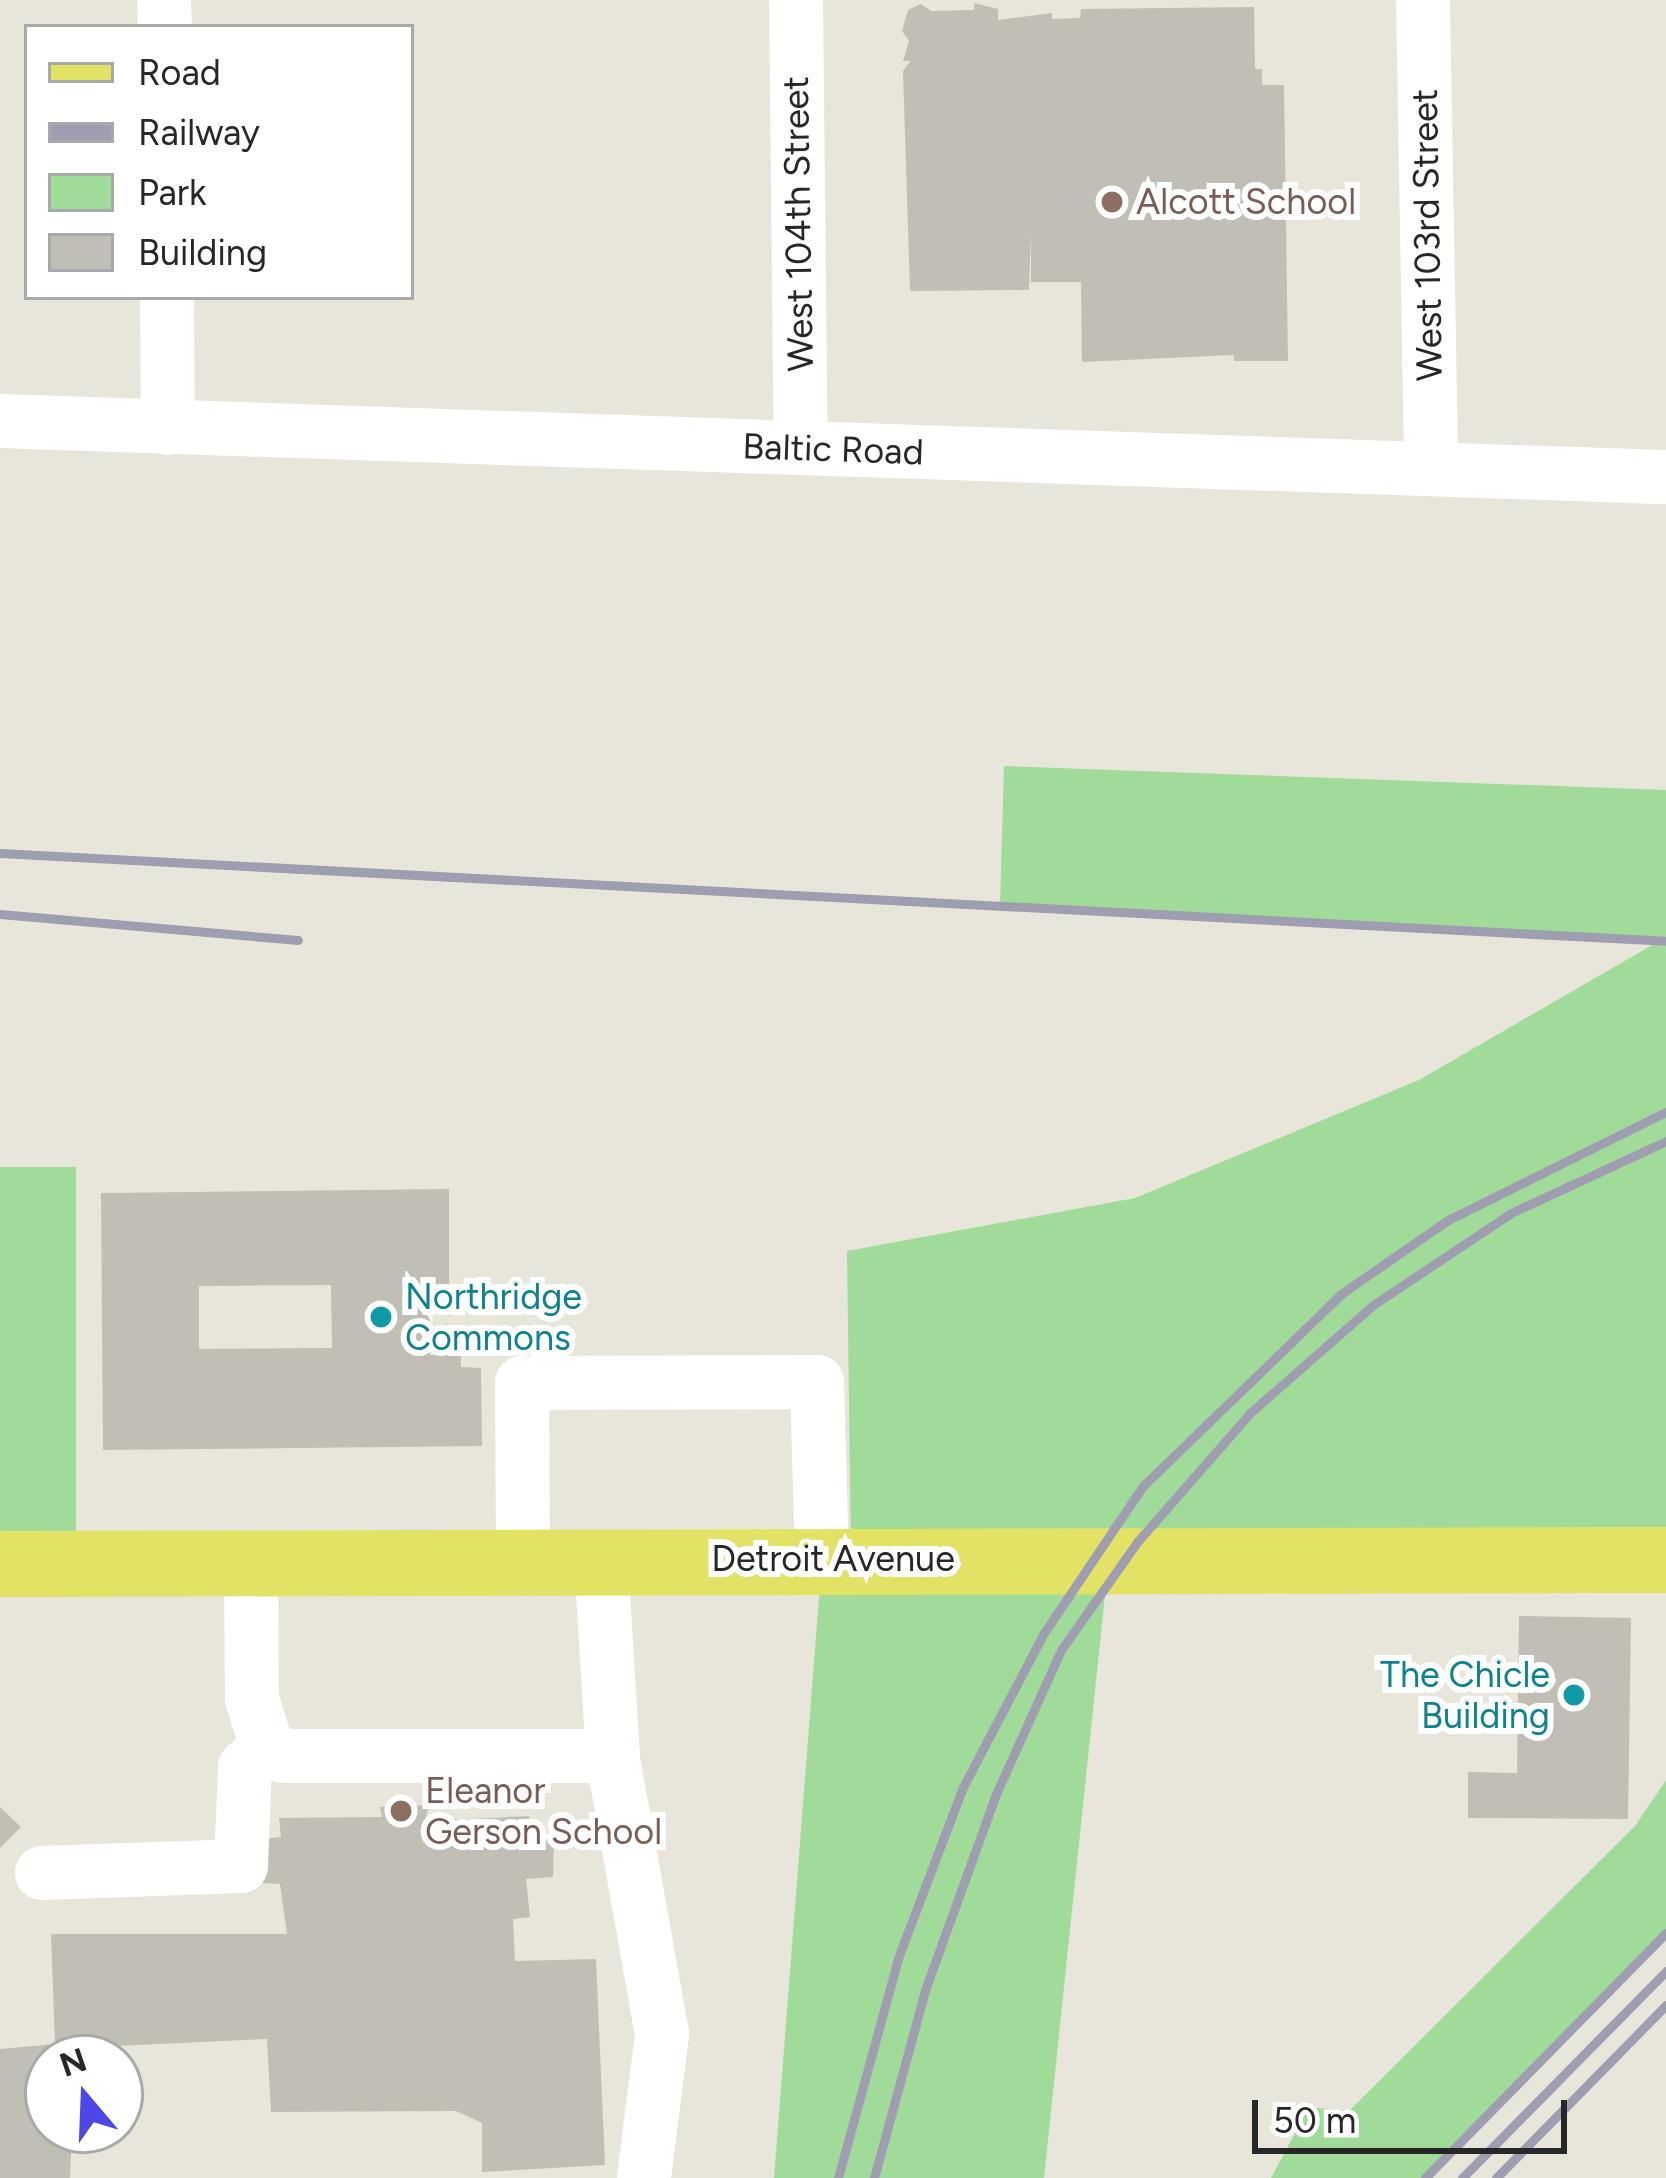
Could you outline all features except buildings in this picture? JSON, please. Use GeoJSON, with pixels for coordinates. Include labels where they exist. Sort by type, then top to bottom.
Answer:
{"type":"FeatureCollection","features":[{"type":"Feature","properties":{"kind":"main road","name":"Detroit Avenue"},"geometry":{"type":"LineString","coordinates":[[0,1564],[1172,1556],[1666,1559]]}},
{"type":"Feature","properties":{"kind":"street","name":"West 104th Street"},"geometry":{"type":"LineString","coordinates":[[796,0],[801,448]]}},
{"type":"Feature","properties":{"kind":"street","name":"West 103rd Street"},"geometry":{"type":"LineString","coordinates":[[1423,0],[1431,469]]}},
{"type":"Feature","properties":{"kind":"street"},"geometry":{"type":"LineString","coordinates":[[167,300],[168,428]]}},
{"type":"Feature","properties":{"kind":"street","name":"Baltic Road"},"geometry":{"type":"LineString","coordinates":[[0,421],[1666,477]]}},
{"type":"Feature","properties":{"kind":"street"},"geometry":{"type":"LineString","coordinates":[[523,1561],[522,1383],[818,1382],[822,1559]]}},
{"type":"Feature","properties":{"kind":"street"},"geometry":{"type":"LineString","coordinates":[[601,1560],[613,1756],[662,2035],[644,2178]]}},
{"type":"Feature","properties":{"kind":"street"},"geometry":{"type":"LineString","coordinates":[[250,1562],[252,1700],[267,1747],[284,1756],[613,1756]]}},
{"type":"Feature","properties":{"kind":"street"},"geometry":{"type":"LineString","coordinates":[[41,1873],[241,1866],[244,1767],[267,1747]]}},
{"type":"Feature","properties":{"kind":"green space"},"geometry":{"type":"Polygon","coordinates":[[[1004,766],[1666,790],[1666,1560],[1109,1557],[1044,2178],[774,2178],[822,1559],[851,1558],[847,1251],[1135,1198],[1419,1080],[1654,944],[1000,905],[1004,766]]]}},
{"type":"Feature","properties":{"kind":"green space"},"geometry":{"type":"Polygon","coordinates":[[[0,1167],[76,1167],[76,1564],[0,1564],[0,1167]]]}},
{"type":"Feature","properties":{"kind":"green space"},"geometry":{"type":"Polygon","coordinates":[[[1666,1780],[1666,1930],[1423,2178],[1271,2178],[1309,2107],[1349,2111],[1635,1826],[1666,1780]]]}},
{"type":"Feature","properties":{"kind":"railway"},"geometry":{"type":"LineString","coordinates":[[0,853],[1666,941]]}},
{"type":"Feature","properties":{"kind":"railway"},"geometry":{"type":"LineString","coordinates":[[0,914],[298,940]]}},
{"type":"Feature","properties":{"kind":"railway"},"geometry":{"type":"LineString","coordinates":[[838,2178],[898,1958],[963,1787],[1044,1633],[1142,1487],[1341,1294],[1448,1220],[1666,1112]]}},
{"type":"Feature","properties":{"kind":"railway"},"geometry":{"type":"LineString","coordinates":[[874,2178],[925,1990],[996,1794],[1061,1650],[1138,1541],[1250,1413],[1373,1305],[1511,1213],[1666,1141]]}},
{"type":"Feature","properties":{"kind":"railway"},"geometry":{"type":"LineString","coordinates":[[1425,2178],[1666,1933]]}},
{"type":"Feature","properties":{"kind":"railway"},"geometry":{"type":"LineString","coordinates":[[1462,2178],[1666,1971]]}},
{"type":"Feature","properties":{"kind":"railway"},"geometry":{"type":"LineString","coordinates":[[1496,2178],[1666,2005]]}},
{"type":"Feature","properties":{"kind":"place","name":"Alcott School"},"geometry":{"type":"Point","coordinates":[1112,202]}},
{"type":"Feature","properties":{"kind":"place","name":"Northridge Commons"},"geometry":{"type":"Point","coordinates":[381,1317]}},
{"type":"Feature","properties":{"kind":"place","name":"The Chicle Building"},"geometry":{"type":"Point","coordinates":[1574,1695]}},
{"type":"Feature","properties":{"kind":"place","name":"Eleanor Gerson School"},"geometry":{"type":"Point","coordinates":[401,1811]}}]}
